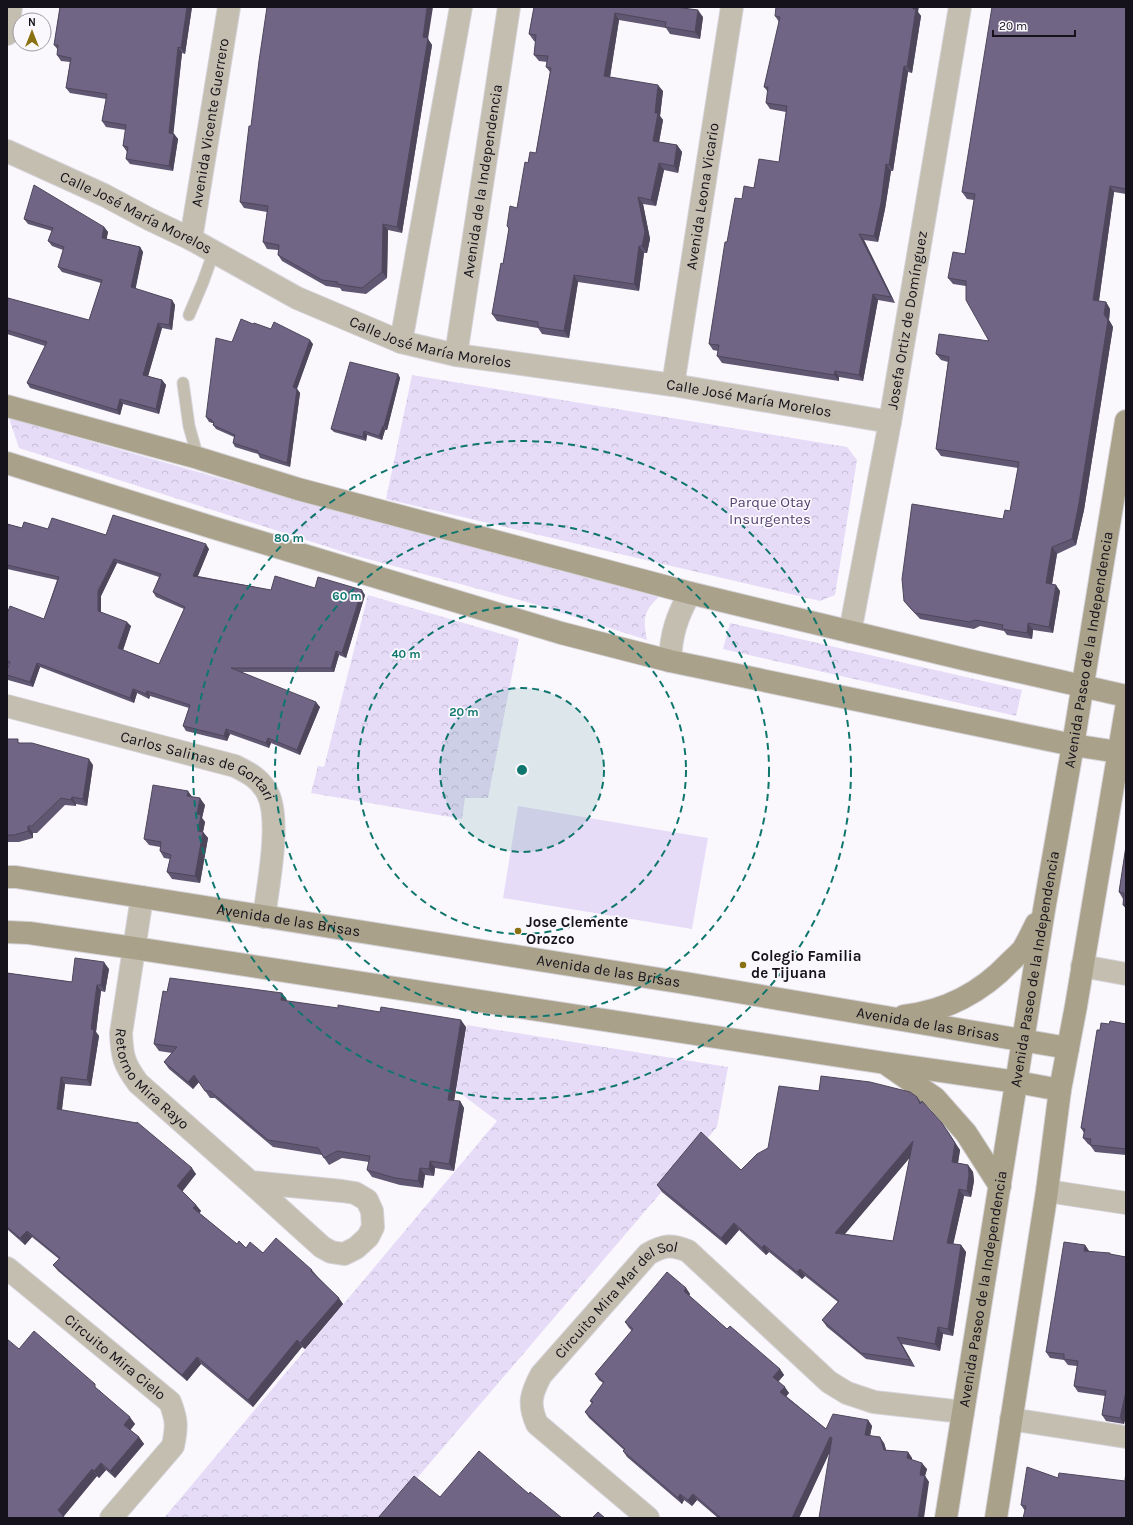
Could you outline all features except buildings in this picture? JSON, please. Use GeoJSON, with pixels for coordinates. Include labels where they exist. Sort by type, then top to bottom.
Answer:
{"type":"FeatureCollection","features":[{"type":"Feature","properties":{"kind":"street"},"geometry":{"type":"LineString","coordinates":[[7,34],[11,7]]}},
{"type":"Feature","properties":{"kind":"street","name":"Avenida Vicente Guerrero"},"geometry":{"type":"LineString","coordinates":[[191,239],[229,7]]}},
{"type":"Feature","properties":{"kind":"street"},"geometry":{"type":"LineString","coordinates":[[401,342],[461,7]]}},
{"type":"Feature","properties":{"kind":"street","name":"Avenida de la Independencia"},"geometry":{"type":"LineString","coordinates":[[456,355],[509,7]]}},
{"type":"Feature","properties":{"kind":"street","name":"Avenida Leona Vicario"},"geometry":{"type":"LineString","coordinates":[[673,385],[732,7]]}},
{"type":"Feature","properties":{"kind":"street","name":"Josefa Ortiz de Domínguez"},"geometry":{"type":"LineString","coordinates":[[850,632],[890,422],[960,7]]}},
{"type":"Feature","properties":{"kind":"street","name":"Calle José María Morelos"},"geometry":{"type":"LineString","coordinates":[[7,151],[104,195],[191,239],[297,298],[401,342],[456,355],[673,385],[890,422]]}},
{"type":"Feature","properties":{"kind":"street"},"geometry":{"type":"LineString","coordinates":[[7,406],[198,458],[298,489],[690,593],[1126,696]]}},
{"type":"Feature","properties":{"kind":"street","name":"Avenida Paseo de la Independencia"},"geometry":{"type":"LineString","coordinates":[[946,1518],[1017,1082],[1022,1040],[1083,687],[1126,421]]}},
{"type":"Feature","properties":{"kind":"street"},"geometry":{"type":"LineString","coordinates":[[7,462],[450,600],[561,633],[670,661],[1073,745],[1122,751]]}},
{"type":"Feature","properties":{"kind":"street"},"geometry":{"type":"LineString","coordinates":[[670,661],[671,648],[678,618],[690,593]]}},
{"type":"Feature","properties":{"kind":"street","name":"Carlos Salinas de Gortari"},"geometry":{"type":"LineString","coordinates":[[7,706],[235,766],[256,778],[271,801],[273,815],[273,839],[264,917]]}},
{"type":"Feature","properties":{"kind":"street"},"geometry":{"type":"LineString","coordinates":[[996,1518],[1047,1190],[1060,1090],[1122,751],[1126,709]]}},
{"type":"Feature","properties":{"kind":"street","name":"Avenida de las Brisas"},"geometry":{"type":"LineString","coordinates":[[7,877],[16,877],[691,984],[1068,1048]]}},
{"type":"Feature","properties":{"kind":"street","name":"Retorno Mira Rayo"},"geometry":{"type":"LineString","coordinates":[[142,897],[122,1033],[122,1055],[128,1069],[138,1083],[322,1247],[331,1252],[344,1254],[356,1248],[368,1238],[373,1227],[372,1211],[367,1200],[355,1193],[342,1190],[250,1182]]}},
{"type":"Feature","properties":{"kind":"street"},"geometry":{"type":"LineString","coordinates":[[887,1018],[921,1014],[953,1003],[978,990],[1000,972],[1022,949],[1044,910]]}},
{"type":"Feature","properties":{"kind":"street"},"geometry":{"type":"LineString","coordinates":[[7,932],[29,933],[134,948],[1017,1082],[1060,1090]]}},
{"type":"Feature","properties":{"kind":"street"},"geometry":{"type":"LineString","coordinates":[[1082,966],[1126,974]]}},
{"type":"Feature","properties":{"kind":"street"},"geometry":{"type":"LineString","coordinates":[[884,1063],[935,1098],[966,1133],[1000,1186]]}},
{"type":"Feature","properties":{"kind":"street"},"geometry":{"type":"LineString","coordinates":[[1047,1190],[1126,1203]]}},
{"type":"Feature","properties":{"kind":"street","name":"Circuito Mira Mar del Sol"},"geometry":{"type":"LineString","coordinates":[[648,1518],[537,1424],[532,1412],[532,1399],[535,1386],[541,1375],[648,1254],[658,1248],[669,1246],[678,1247],[688,1251],[828,1382],[847,1393],[874,1402],[963,1412]]}},
{"type":"Feature","properties":{"kind":"street","name":"Circuito Mira Cielo"},"geometry":{"type":"LineString","coordinates":[[7,1268],[170,1402],[176,1416],[176,1431],[173,1446],[112,1518]]}},
{"type":"Feature","properties":{"kind":"street"},"geometry":{"type":"LineString","coordinates":[[1011,1419],[1126,1437]]}},
{"type":"Feature","properties":{"kind":"lane"},"geometry":{"type":"LineString","coordinates":[[189,315],[214,251]]}},
{"type":"Feature","properties":{"kind":"lane"},"geometry":{"type":"LineString","coordinates":[[183,383],[189,426],[198,458]]}},
{"type":"Feature","properties":{"kind":"green space","name":"Parque Otay Insurgentes"},"geometry":{"type":"Polygon","coordinates":[[[412,375],[847,447],[857,460],[835,595],[820,601],[386,499],[412,375]]]}},
{"type":"Feature","properties":{"kind":"green space"},"geometry":{"type":"Polygon","coordinates":[[[9,418],[317,506],[659,597],[647,611],[645,627],[647,640],[534,604],[353,555],[19,448],[9,418]]]}},
{"type":"Feature","properties":{"kind":"green space"},"geometry":{"type":"Polygon","coordinates":[[[368,595],[519,639],[488,798],[465,798],[462,819],[311,793],[318,766],[324,767],[368,595]]]}},
{"type":"Feature","properties":{"kind":"green space"},"geometry":{"type":"Polygon","coordinates":[[[730,623],[1022,690],[1016,716],[723,649],[730,623]]]}},
{"type":"Feature","properties":{"kind":"green space"},"geometry":{"type":"Polygon","coordinates":[[[518,806],[708,838],[692,929],[503,898],[518,806]]]}},
{"type":"Feature","properties":{"kind":"green space"},"geometry":{"type":"Polygon","coordinates":[[[467,1025],[728,1067],[717,1127],[383,1518],[164,1518],[497,1121],[456,1090],[467,1025]]]}},
{"type":"Feature","properties":{"kind":"place","name":"Jose Clemente Orozco"},"geometry":{"type":"Point","coordinates":[518,931]}},
{"type":"Feature","properties":{"kind":"place","name":"Colegio Familia de Tijuana"},"geometry":{"type":"Point","coordinates":[743,965]}}]}
